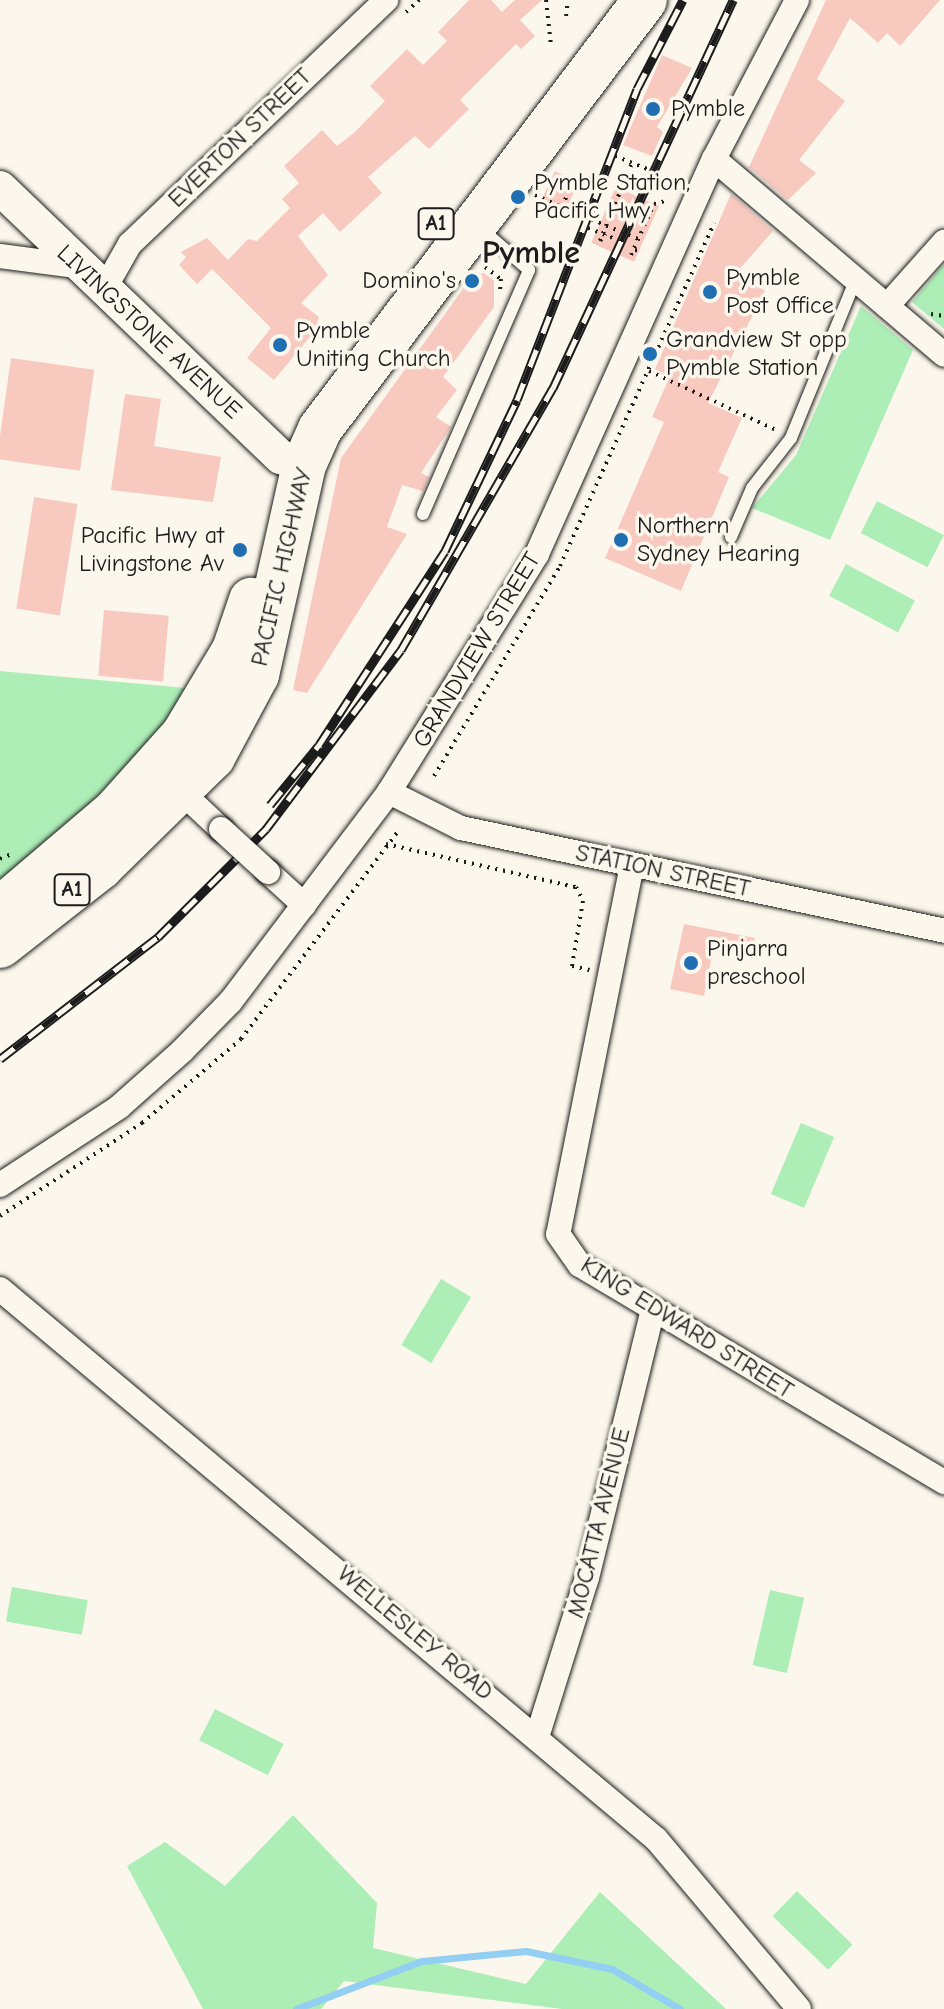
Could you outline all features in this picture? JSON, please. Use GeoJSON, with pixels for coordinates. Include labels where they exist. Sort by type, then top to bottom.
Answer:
{"type":"FeatureCollection","features":[{"type":"Feature","properties":{"kind":"highway","name":"PACIFIC HIGHWAY"},"geometry":{"type":"LineString","coordinates":[[0,946],[169,781],[236,721],[257,675],[293,461],[308,394],[606,0]]}},
{"type":"Feature","properties":{"kind":"highway","name":"PACIFIC HIGHWAY"},"geometry":{"type":"LineString","coordinates":[[293,461],[645,0]]}},
{"type":"Feature","properties":{"kind":"highway","name":"PACIFIC HIGHWAY"},"geometry":{"type":"LineString","coordinates":[[0,909],[169,781]]}},
{"type":"Feature","properties":{"kind":"street","name":"EVERTON STREET"},"geometry":{"type":"LineString","coordinates":[[94,276],[386,0]]}},
{"type":"Feature","properties":{"kind":"street","name":"GRANDVIEW STREET"},"geometry":{"type":"LineString","coordinates":[[0,1185],[119,1107],[231,1001],[389,792],[537,554],[714,159],[797,0]]}},
{"type":"Feature","properties":{"kind":"street"},"geometry":{"type":"LineString","coordinates":[[714,159],[944,355]]}},
{"type":"Feature","properties":{"kind":"street","name":"LIVINGSTONE AVENUE"},"geometry":{"type":"LineString","coordinates":[[0,188],[293,461]]}},
{"type":"Feature","properties":{"kind":"street"},"geometry":{"type":"LineString","coordinates":[[887,306],[944,242]]}},
{"type":"Feature","properties":{"kind":"street"},"geometry":{"type":"LineString","coordinates":[[0,256],[94,276]]}},
{"type":"Feature","properties":{"kind":"street"},"geometry":{"type":"LineString","coordinates":[[169,781],[304,905]]}},
{"type":"Feature","properties":{"kind":"street","name":"STATION STREET"},"geometry":{"type":"LineString","coordinates":[[389,792],[461,828],[944,931]]}},
{"type":"Feature","properties":{"kind":"street","name":"KING EDWARD STREET"},"geometry":{"type":"LineString","coordinates":[[632,865],[556,1215],[558,1234],[580,1265],[944,1482]]}},
{"type":"Feature","properties":{"kind":"street","name":"WELLESLEY ROAD"},"geometry":{"type":"LineString","coordinates":[[0,1289],[538,1734],[656,1839],[799,2009]]}},
{"type":"Feature","properties":{"kind":"street","name":"MOCATTA AVENUE"},"geometry":{"type":"LineString","coordinates":[[538,1734],[587,1578],[653,1309]]}},
{"type":"Feature","properties":{"kind":"lane"},"geometry":{"type":"LineString","coordinates":[[423,514],[529,270],[475,223]]}},
{"type":"Feature","properties":{"kind":"lane"},"geometry":{"type":"LineString","coordinates":[[731,537],[752,488],[791,438],[856,279]]}},
{"type":"Feature","properties":{"kind":"path"},"geometry":{"type":"LineString","coordinates":[[546,0],[551,45]]}},
{"type":"Feature","properties":{"kind":"path"},"geometry":{"type":"LineString","coordinates":[[566,16],[568,0]]}},
{"type":"Feature","properties":{"kind":"path"},"geometry":{"type":"LineString","coordinates":[[615,156],[649,170]]}},
{"type":"Feature","properties":{"kind":"path"},"geometry":{"type":"LineString","coordinates":[[605,234],[600,241],[632,163]]}},
{"type":"Feature","properties":{"kind":"path"},"geometry":{"type":"LineString","coordinates":[[543,172],[572,184],[562,207]]}},
{"type":"Feature","properties":{"kind":"path"},"geometry":{"type":"LineString","coordinates":[[546,200],[638,239]]}},
{"type":"Feature","properties":{"kind":"path"},"geometry":{"type":"LineString","coordinates":[[643,251],[631,255],[654,204],[665,201]]}},
{"type":"Feature","properties":{"kind":"path"},"geometry":{"type":"LineString","coordinates":[[588,228],[617,240]]}},
{"type":"Feature","properties":{"kind":"path"},"geometry":{"type":"LineString","coordinates":[[649,371],[791,438]]}},
{"type":"Feature","properties":{"kind":"path"},"geometry":{"type":"LineString","coordinates":[[386,844],[576,887],[583,901],[572,966],[593,970]]}},
{"type":"Feature","properties":{"kind":"green space"},"geometry":{"type":"Polygon","coordinates":[[[944,264],[944,329],[912,302],[944,264]]]}},
{"type":"Feature","properties":{"kind":"green space"},"geometry":{"type":"Polygon","coordinates":[[[861,306],[913,350],[830,540],[752,508],[796,455],[861,306]]]}},
{"type":"Feature","properties":{"kind":"green space"},"geometry":{"type":"Polygon","coordinates":[[[877,501],[944,535],[927,567],[861,533],[877,501]]]}},
{"type":"Feature","properties":{"kind":"green space"},"geometry":{"type":"Polygon","coordinates":[[[846,564],[915,601],[898,632],[829,596],[846,564]]]}},
{"type":"Feature","properties":{"kind":"green space"},"geometry":{"type":"Polygon","coordinates":[[[0,671],[186,688],[160,730],[77,818],[0,880],[0,671]]]}},
{"type":"Feature","properties":{"kind":"green space"},"geometry":{"type":"Polygon","coordinates":[[[801,1123],[834,1137],[804,1208],[771,1194],[801,1123]]]}},
{"type":"Feature","properties":{"kind":"green space"},"geometry":{"type":"Polygon","coordinates":[[[441,1279],[471,1297],[431,1363],[401,1345],[441,1279]]]}},
{"type":"Feature","properties":{"kind":"green space"},"geometry":{"type":"Polygon","coordinates":[[[12,1587],[88,1600],[82,1635],[6,1621],[12,1587]]]}},
{"type":"Feature","properties":{"kind":"green space"},"geometry":{"type":"Polygon","coordinates":[[[770,1590],[804,1598],[787,1673],[753,1665],[770,1590]]]}},
{"type":"Feature","properties":{"kind":"green space"},"geometry":{"type":"Polygon","coordinates":[[[215,1709],[284,1744],[268,1775],[199,1740],[215,1709]]]}},
{"type":"Feature","properties":{"kind":"green space"},"geometry":{"type":"Polygon","coordinates":[[[293,1815],[377,1903],[373,1948],[526,1984],[600,1892],[726,2009],[562,2009],[344,1981],[321,2009],[203,2009],[127,1866],[165,1842],[225,1886],[293,1815]]]}},
{"type":"Feature","properties":{"kind":"green space"},"geometry":{"type":"Polygon","coordinates":[[[797,1891],[852,1944],[828,1970],[773,1916],[797,1891]]]}},
{"type":"Feature","properties":{"kind":"building"},"geometry":{"type":"Polygon","coordinates":[[[469,0],[491,0],[502,12],[515,0],[542,0],[520,20],[535,36],[521,49],[516,44],[460,100],[469,109],[429,149],[415,136],[368,177],[382,193],[340,232],[323,213],[298,236],[328,275],[301,303],[319,317],[314,332],[274,380],[247,358],[271,328],[212,269],[197,284],[179,265],[186,257],[181,252],[207,238],[228,260],[248,239],[257,241],[290,208],[282,199],[299,183],[284,166],[322,130],[337,146],[354,133],[385,101],[370,86],[407,49],[423,65],[447,41],[438,32],[469,0]]]}},
{"type":"Feature","properties":{"kind":"building"},"geometry":{"type":"Polygon","coordinates":[[[826,0],[940,0],[900,46],[887,33],[878,43],[850,18],[817,79],[845,101],[799,160],[816,173],[788,200],[749,167],[826,0]]]}},
{"type":"Feature","properties":{"kind":"building"},"geometry":{"type":"Polygon","coordinates":[[[662,55],[692,68],[657,127],[663,132],[652,156],[623,145],[662,55]]]}},
{"type":"Feature","properties":{"kind":"building"},"geometry":{"type":"Polygon","coordinates":[[[555,171],[579,182],[564,213],[541,202],[555,171]]]}},
{"type":"Feature","properties":{"kind":"building"},"geometry":{"type":"Polygon","coordinates":[[[616,187],[659,206],[634,262],[591,243],[616,187]]]}},
{"type":"Feature","properties":{"kind":"building"},"geometry":{"type":"Polygon","coordinates":[[[731,194],[773,231],[737,272],[765,291],[708,403],[742,418],[718,472],[729,477],[681,591],[605,558],[664,422],[652,417],[670,376],[655,369],[731,194]]]}},
{"type":"Feature","properties":{"kind":"building"},"geometry":{"type":"Polygon","coordinates":[[[484,273],[494,281],[494,307],[443,377],[457,390],[436,417],[451,427],[421,473],[429,477],[423,491],[402,485],[387,527],[407,534],[307,693],[293,690],[341,458],[473,275],[484,273]]]}},
{"type":"Feature","properties":{"kind":"building"},"geometry":{"type":"Polygon","coordinates":[[[11,358],[94,370],[80,471],[0,459],[0,436],[11,358]]]}},
{"type":"Feature","properties":{"kind":"building"},"geometry":{"type":"Polygon","coordinates":[[[125,394],[161,399],[154,446],[221,457],[213,502],[111,490],[125,394]]]}},
{"type":"Feature","properties":{"kind":"building"},"geometry":{"type":"Polygon","coordinates":[[[34,497],[77,504],[60,615],[16,609],[34,497]]]}},
{"type":"Feature","properties":{"kind":"building"},"geometry":{"type":"Polygon","coordinates":[[[104,610],[169,616],[163,681],[98,676],[104,610]]]}},
{"type":"Feature","properties":{"kind":"building","name":"Pinjarra preschool"},"geometry":{"type":"Polygon","coordinates":[[[684,924],[755,938],[751,958],[713,950],[704,996],[670,989],[684,924]]]}},
{"type":"Feature","properties":{"kind":"waterway"},"geometry":{"type":"LineString","coordinates":[[296,2009],[422,1961],[526,1951],[612,1969],[680,2009]]}},
{"type":"Feature","properties":{"kind":"railway"},"geometry":{"type":"LineString","coordinates":[[270,805],[319,745],[445,551],[517,400],[637,89],[683,0]]}},
{"type":"Feature","properties":{"kind":"railway"},"geometry":{"type":"LineString","coordinates":[[0,1059],[158,937],[266,829],[401,650],[553,388],[733,0]]}},
{"type":"Feature","properties":{"kind":"place","name":"Pymble"},"geometry":{"type":"Point","coordinates":[653,109]}},
{"type":"Feature","properties":{"kind":"place","name":"Pymble Station, Pacific Hwy"},"geometry":{"type":"Point","coordinates":[518,197]}},
{"type":"Feature","properties":{"kind":"place","name":"Domino's"},"geometry":{"type":"Point","coordinates":[472,281]}},
{"type":"Feature","properties":{"kind":"place","name":"Pymble Post Office"},"geometry":{"type":"Point","coordinates":[710,292]}},
{"type":"Feature","properties":{"kind":"place","name":"Pymble Uniting Church"},"geometry":{"type":"Point","coordinates":[280,345]}},
{"type":"Feature","properties":{"kind":"place","name":"Grandview St opp Pymble Station"},"geometry":{"type":"Point","coordinates":[650,354]}},
{"type":"Feature","properties":{"kind":"place","name":"Northern Sydney Hearing"},"geometry":{"type":"Point","coordinates":[621,540]}},
{"type":"Feature","properties":{"kind":"place","name":"Pacific Hwy at Livingstone Av"},"geometry":{"type":"Point","coordinates":[240,550]}},
{"type":"Feature","properties":{"kind":"place","name":"Pinjarra preschool"},"geometry":{"type":"Point","coordinates":[691,963]}},
{"type":"Feature","properties":{"kind":"district","name":"Pymble"},"geometry":{"type":"Point","coordinates":[531,253]}}]}
